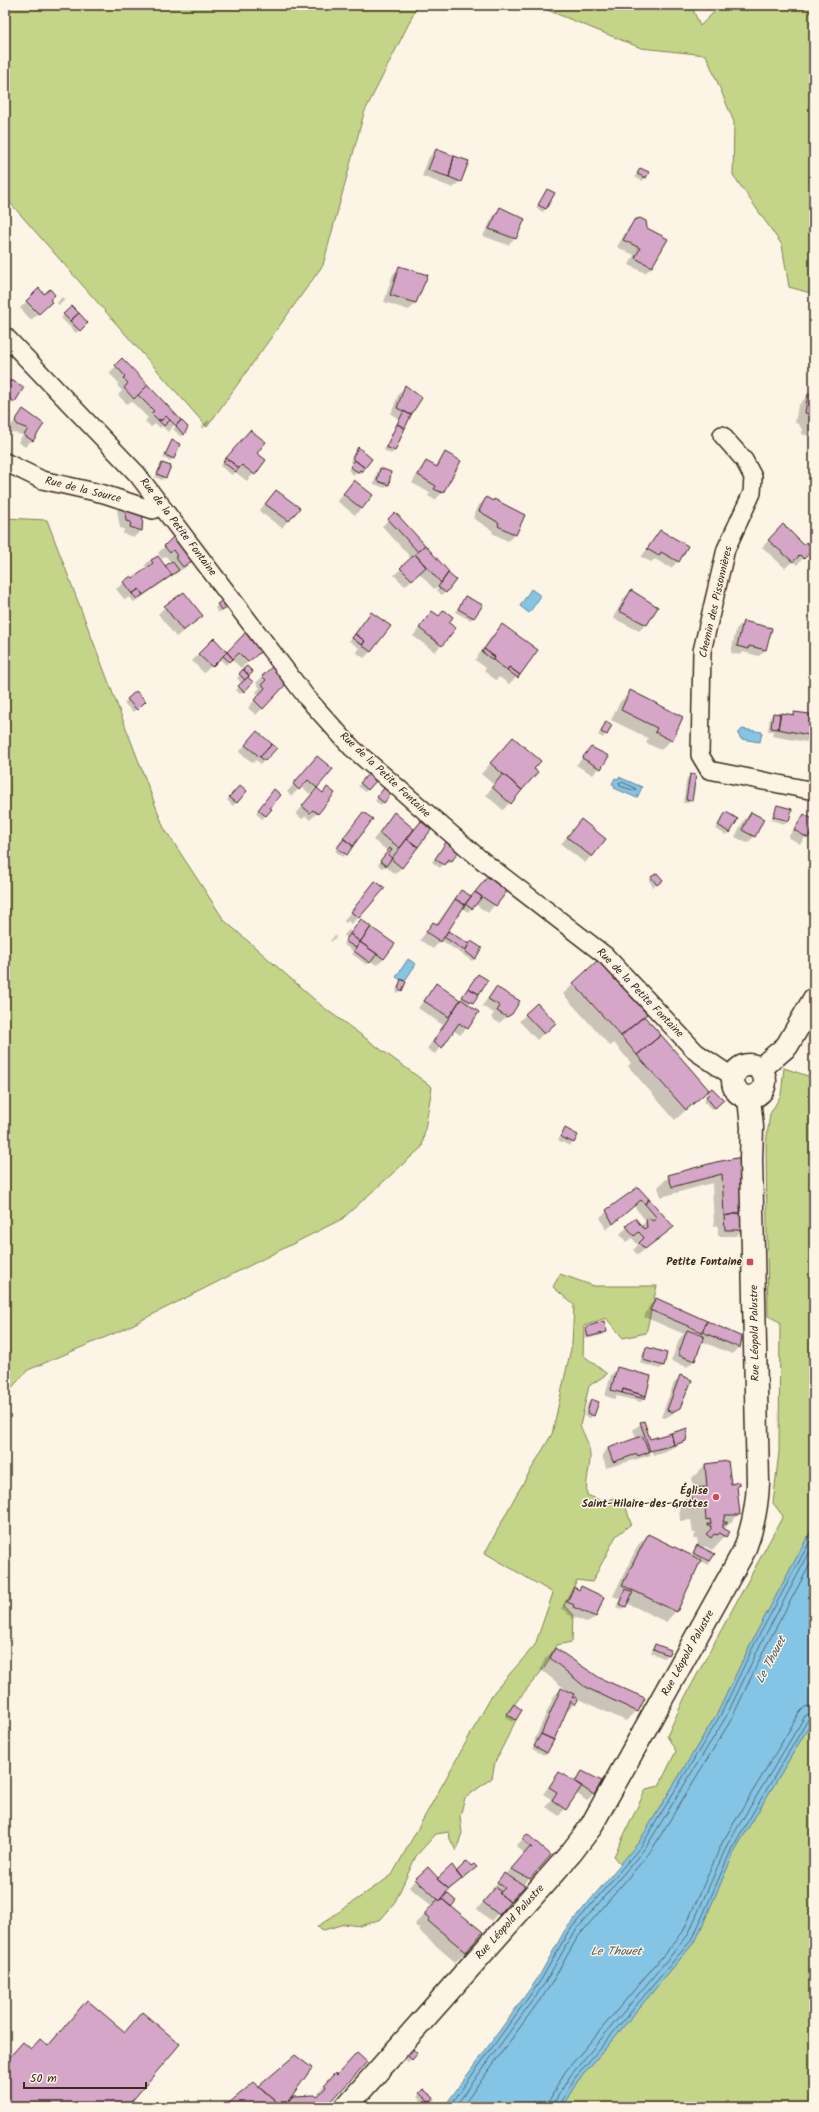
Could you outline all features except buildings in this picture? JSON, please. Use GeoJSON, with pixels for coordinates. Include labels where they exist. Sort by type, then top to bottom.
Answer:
{"type":"FeatureCollection","features":[{"type":"Feature","properties":{"kind":"main road"},"geometry":{"type":"LineString","coordinates":[[760,1070],[787,1046],[814,999]]}},
{"type":"Feature","properties":{"kind":"main road"},"geometry":{"type":"LineString","coordinates":[[750,1065],[760,1070],[763,1074],[765,1085],[760,1094],[749,1098],[739,1095],[736,1092],[732,1082],[733,1077],[739,1068],[750,1065]]}},
{"type":"Feature","properties":{"kind":"main road","name":"Rue Léopold Palustre"},"geometry":{"type":"LineString","coordinates":[[346,2107],[571,1853],[590,1828],[740,1558],[753,1529],[757,1506],[758,1483],[751,1159],[752,1127],[749,1098]]}},
{"type":"Feature","properties":{"kind":"street","name":"Rue de la Petite Fontaine"},"geometry":{"type":"LineString","coordinates":[[5,336],[137,474],[307,698],[352,748],[479,858],[606,956],[696,1052],[733,1077]]}},
{"type":"Feature","properties":{"kind":"street","name":"Chemin des Pissonnières"},"geometry":{"type":"LineString","coordinates":[[722,435],[744,460],[753,477],[752,493],[726,549],[702,650],[700,755],[708,770],[814,791]]}},
{"type":"Feature","properties":{"kind":"street","name":"Rue de la Source"},"geometry":{"type":"LineString","coordinates":[[5,462],[42,480],[104,494],[153,510],[160,503]]}},
{"type":"Feature","properties":{"kind":"green space"},"geometry":{"type":"Polygon","coordinates":[[[5,5],[418,5],[364,113],[323,265],[207,427],[5,197],[5,5]]]}},
{"type":"Feature","properties":{"kind":"green space"},"geometry":{"type":"Polygon","coordinates":[[[535,5],[691,5],[700,26],[721,5],[814,5],[814,294],[789,287],[782,245],[733,175],[734,122],[706,55],[641,48],[535,5]]]}},
{"type":"Feature","properties":{"kind":"green space"},"geometry":{"type":"Polygon","coordinates":[[[5,518],[47,520],[164,828],[224,920],[323,1007],[432,1087],[422,1147],[342,1219],[120,1331],[28,1370],[5,1395],[5,518]]]}},
{"type":"Feature","properties":{"kind":"green space"},"geometry":{"type":"Polygon","coordinates":[[[814,1067],[814,1525],[752,1641],[718,1712],[639,1842],[621,1864],[614,1856],[646,1789],[659,1786],[676,1751],[667,1736],[685,1697],[783,1516],[773,1503],[779,1452],[780,1322],[768,1316],[766,1143],[770,1114],[781,1095],[784,1068],[808,1076],[814,1067]]]}},
{"type":"Feature","properties":{"kind":"green space"},"geometry":{"type":"Polygon","coordinates":[[[560,1274],[594,1286],[657,1286],[646,1333],[623,1338],[606,1318],[584,1326],[583,1355],[607,1374],[589,1386],[580,1426],[587,1441],[590,1453],[587,1495],[604,1502],[614,1498],[625,1504],[631,1524],[616,1536],[592,1582],[577,1580],[564,1606],[573,1614],[572,1642],[556,1645],[545,1667],[507,1713],[516,1720],[495,1762],[492,1778],[465,1798],[460,1816],[462,1833],[456,1851],[450,1839],[449,1832],[436,1834],[416,1856],[394,1904],[381,1919],[360,1926],[344,1924],[324,1930],[317,1927],[392,1875],[494,1692],[535,1645],[553,1593],[485,1553],[515,1497],[552,1434],[572,1344],[574,1305],[553,1287],[560,1274]]]}},
{"type":"Feature","properties":{"kind":"green space"},"geometry":{"type":"Polygon","coordinates":[[[814,1718],[814,2107],[562,2107],[577,2082],[696,1940],[735,1850],[814,1718]]]}},
{"type":"Feature","properties":{"kind":"water"},"geometry":{"type":"Polygon","coordinates":[[[531,589],[541,596],[529,613],[520,606],[531,589]]]}},
{"type":"Feature","properties":{"kind":"water"},"geometry":{"type":"Polygon","coordinates":[[[742,729],[762,732],[760,742],[741,739],[738,734],[742,729]]]}},
{"type":"Feature","properties":{"kind":"water"},"geometry":{"type":"Polygon","coordinates":[[[619,777],[642,787],[637,798],[614,788],[615,785],[612,784],[615,778],[618,779],[619,777]]]}},
{"type":"Feature","properties":{"kind":"water"},"geometry":{"type":"Polygon","coordinates":[[[408,959],[416,964],[404,982],[396,977],[408,959]]]}},
{"type":"Feature","properties":{"kind":"water","name":"Le Thouet"},"geometry":{"type":"Polygon","coordinates":[[[814,1525],[814,1718],[735,1850],[696,1940],[577,2082],[562,2107],[444,2107],[538,1978],[565,1930],[639,1842],[718,1712],[752,1641],[814,1525]]]}},
{"type":"Feature","properties":{"kind":"place","name":"Petite Fontaine"},"geometry":{"type":"Point","coordinates":[750,1262]}},
{"type":"Feature","properties":{"kind":"place","name":"Église Saint-Hilaire-des-Grottes"},"geometry":{"type":"Point","coordinates":[716,1497]}}]}
